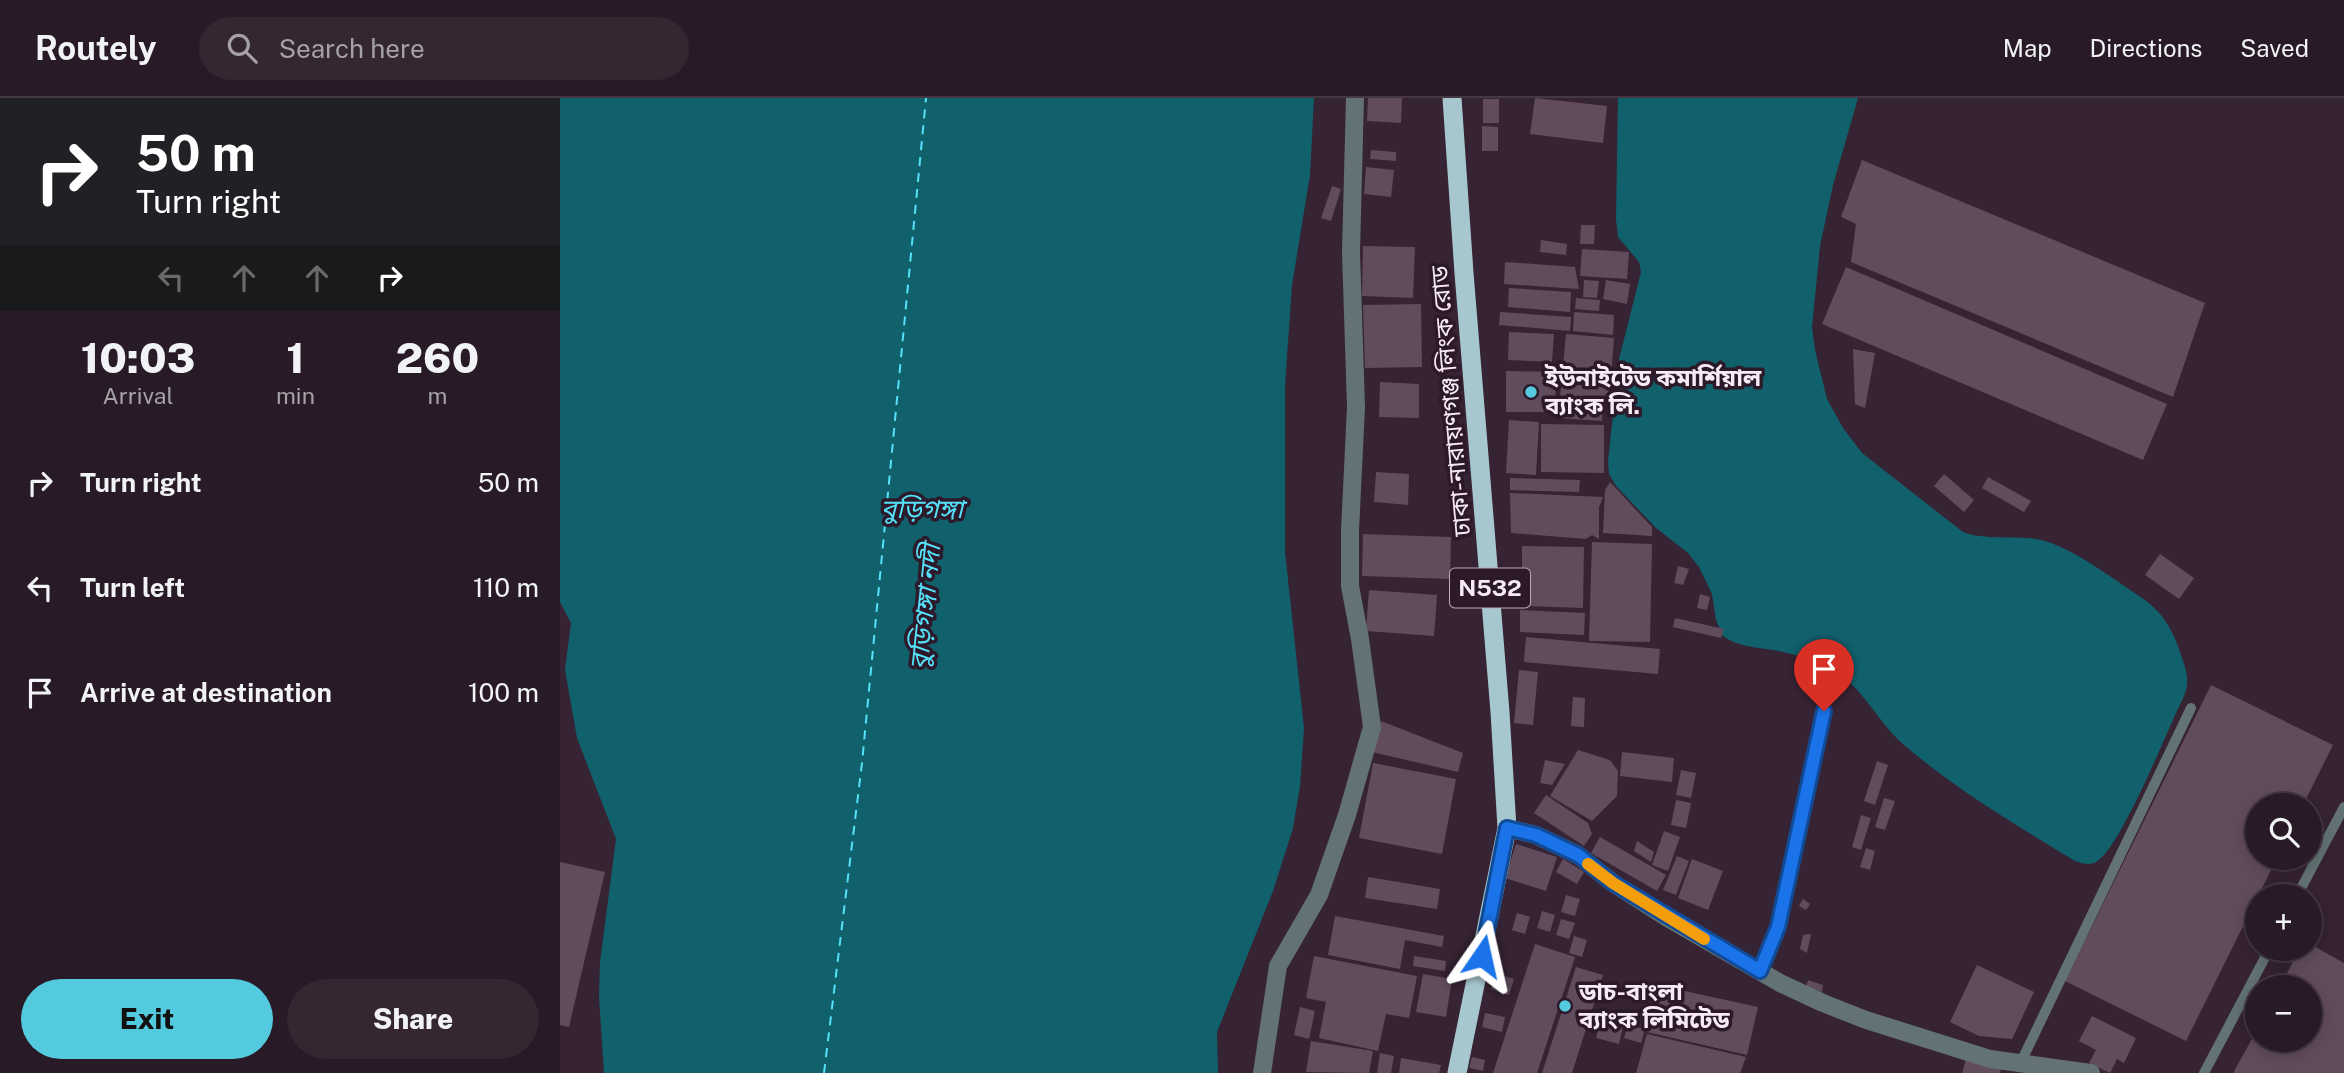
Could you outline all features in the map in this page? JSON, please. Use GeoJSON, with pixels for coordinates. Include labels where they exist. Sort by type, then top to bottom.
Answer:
{"type":"FeatureCollection","features":[{"type":"Feature","properties":{"kind":"highway","name":"ঢাকা-নারায়ণগঞ্জ লিংক রোড"},"geometry":{"type":"LineString","coordinates":[[1452,98],[1507,828],[1457,1073]]}},
{"type":"Feature","properties":{"kind":"street"},"geometry":{"type":"LineString","coordinates":[[1262,1073],[1278,966],[1319,895],[1348,815],[1372,727],[1350,586],[1356,407],[1351,252],[1355,98]]}},
{"type":"Feature","properties":{"kind":"street"},"geometry":{"type":"LineString","coordinates":[[1507,828],[1536,835],[1578,855],[1613,883],[1760,971],[1813,998],[1866,1020],[1990,1059],[2091,1073]]}},
{"type":"Feature","properties":{"kind":"lane"},"geometry":{"type":"LineString","coordinates":[[2021,1062],[2191,708]]}},
{"type":"Feature","properties":{"kind":"lane"},"geometry":{"type":"LineString","coordinates":[[1760,971],[1778,927],[1824,711]]}},
{"type":"Feature","properties":{"kind":"lane"},"geometry":{"type":"LineString","coordinates":[[2303,884],[2344,807]]}},
{"type":"Feature","properties":{"kind":"lane"},"geometry":{"type":"LineString","coordinates":[[2204,1073],[2263,961]]}},
{"type":"Feature","properties":{"kind":"water","name":"বুড়িগঙ্গা"},"geometry":{"type":"Polygon","coordinates":[[[560,98],[1314,98],[1310,175],[1292,285],[1285,385],[1285,552],[1304,728],[1300,786],[1293,828],[1273,891],[1217,1032],[1218,1073],[604,1073],[599,996],[600,962],[616,839],[577,738],[565,670],[571,623],[560,602],[560,98]]]}},
{"type":"Feature","properties":{"kind":"water"},"geometry":{"type":"Polygon","coordinates":[[[1618,98],[1858,98],[1833,185],[1820,246],[1812,327],[1827,399],[1843,428],[1862,453],[1963,532],[1983,537],[2038,539],[2059,546],[2145,600],[2159,612],[2168,626],[2184,664],[2187,682],[2183,698],[2127,819],[2116,838],[2096,862],[2088,864],[2075,861],[1986,806],[1944,776],[1903,744],[1859,692],[1835,671],[1800,656],[1741,644],[1723,636],[1716,620],[1712,594],[1699,567],[1688,553],[1656,528],[1616,486],[1609,474],[1608,461],[1619,359],[1641,272],[1639,262],[1618,237],[1618,98]]]}},
{"type":"Feature","properties":{"kind":"building"},"geometry":{"type":"Polygon","coordinates":[[[1368,98],[1402,98],[1401,123],[1367,121],[1368,98]]]}},
{"type":"Feature","properties":{"kind":"building"},"geometry":{"type":"Polygon","coordinates":[[[1535,98],[1607,106],[1603,143],[1530,134],[1535,98]]]}},
{"type":"Feature","properties":{"kind":"building"},"geometry":{"type":"Polygon","coordinates":[[[1483,99],[1499,99],[1499,123],[1483,123],[1483,99]]]}},
{"type":"Feature","properties":{"kind":"building"},"geometry":{"type":"Polygon","coordinates":[[[1482,126],[1498,127],[1498,151],[1482,151],[1482,126]]]}},
{"type":"Feature","properties":{"kind":"building"},"geometry":{"type":"Polygon","coordinates":[[[1371,150],[1396,152],[1396,161],[1370,159],[1371,150]]]}},
{"type":"Feature","properties":{"kind":"building"},"geometry":{"type":"Polygon","coordinates":[[[1862,160],[2205,303],[2173,397],[1851,262],[1856,224],[1841,217],[1862,160]]]}},
{"type":"Feature","properties":{"kind":"building"},"geometry":{"type":"Polygon","coordinates":[[[1366,167],[1394,170],[1391,197],[1364,194],[1366,167]]]}},
{"type":"Feature","properties":{"kind":"building"},"geometry":{"type":"Polygon","coordinates":[[[1332,186],[1341,189],[1331,221],[1321,218],[1332,186]]]}},
{"type":"Feature","properties":{"kind":"building"},"geometry":{"type":"Polygon","coordinates":[[[1581,225],[1595,225],[1594,244],[1580,244],[1581,225]]]}},
{"type":"Feature","properties":{"kind":"building"},"geometry":{"type":"Polygon","coordinates":[[[1541,240],[1567,244],[1566,255],[1540,252],[1541,240]]]}},
{"type":"Feature","properties":{"kind":"building"},"geometry":{"type":"Polygon","coordinates":[[[1363,246],[1415,247],[1413,298],[1362,296],[1363,246]]]}},
{"type":"Feature","properties":{"kind":"building"},"geometry":{"type":"Polygon","coordinates":[[[1582,249],[1629,252],[1627,279],[1580,276],[1582,249]]]}},
{"type":"Feature","properties":{"kind":"building"},"geometry":{"type":"Polygon","coordinates":[[[1505,262],[1575,267],[1579,289],[1504,284],[1505,262]]]}},
{"type":"Feature","properties":{"kind":"building"},"geometry":{"type":"Polygon","coordinates":[[[1846,267],[2167,404],[2143,460],[1822,324],[1846,267]]]}},
{"type":"Feature","properties":{"kind":"building"},"geometry":{"type":"Polygon","coordinates":[[[1584,280],[1599,281],[1597,298],[1583,297],[1584,280]]]}},
{"type":"Feature","properties":{"kind":"building"},"geometry":{"type":"Polygon","coordinates":[[[1606,280],[1630,284],[1627,304],[1603,299],[1606,280]]]}},
{"type":"Feature","properties":{"kind":"building"},"geometry":{"type":"Polygon","coordinates":[[[1509,288],[1571,292],[1570,312],[1508,307],[1509,288]]]}},
{"type":"Feature","properties":{"kind":"building"},"geometry":{"type":"Polygon","coordinates":[[[1576,298],[1600,300],[1599,311],[1575,309],[1576,298]]]}},
{"type":"Feature","properties":{"kind":"building"},"geometry":{"type":"Polygon","coordinates":[[[1421,304],[1422,367],[1365,368],[1363,305],[1421,304]]]}},
{"type":"Feature","properties":{"kind":"building"},"geometry":{"type":"Polygon","coordinates":[[[1500,312],[1571,317],[1570,331],[1499,325],[1500,312]]]}},
{"type":"Feature","properties":{"kind":"building"},"geometry":{"type":"Polygon","coordinates":[[[1574,312],[1614,315],[1613,335],[1573,331],[1574,312]]]}},
{"type":"Feature","properties":{"kind":"building"},"geometry":{"type":"Polygon","coordinates":[[[1509,332],[1554,334],[1552,362],[1508,360],[1509,332]]]}},
{"type":"Feature","properties":{"kind":"building"},"geometry":{"type":"Polygon","coordinates":[[[1566,334],[1614,338],[1609,405],[1603,404],[1602,421],[1558,418],[1566,334]]]}},
{"type":"Feature","properties":{"kind":"building"},"geometry":{"type":"Polygon","coordinates":[[[1853,349],[1875,353],[1865,408],[1855,404],[1853,349]]]}},
{"type":"Feature","properties":{"kind":"building","name":"ইউনাইটেড কমার্শিয়াল ব্যাংক লি."},"geometry":{"type":"Polygon","coordinates":[[[1506,371],[1556,372],[1555,412],[1506,412],[1506,371]]]}},
{"type":"Feature","properties":{"kind":"building"},"geometry":{"type":"Polygon","coordinates":[[[1380,382],[1419,384],[1419,418],[1379,417],[1380,382]]]}},
{"type":"Feature","properties":{"kind":"building"},"geometry":{"type":"Polygon","coordinates":[[[1509,420],[1539,422],[1536,475],[1506,473],[1509,420]]]}},
{"type":"Feature","properties":{"kind":"building"},"geometry":{"type":"Polygon","coordinates":[[[1541,424],[1604,425],[1604,473],[1541,472],[1541,424]]]}},
{"type":"Feature","properties":{"kind":"building"},"geometry":{"type":"Polygon","coordinates":[[[1376,472],[1409,474],[1408,505],[1374,502],[1376,472]]]}},
{"type":"Feature","properties":{"kind":"building"},"geometry":{"type":"Polygon","coordinates":[[[1944,474],[1974,500],[1964,512],[1934,486],[1944,474]]]}},
{"type":"Feature","properties":{"kind":"building"},"geometry":{"type":"Polygon","coordinates":[[[1988,477],[2031,501],[2024,512],[1982,488],[1988,477]]]}},
{"type":"Feature","properties":{"kind":"building"},"geometry":{"type":"Polygon","coordinates":[[[1510,478],[1580,480],[1579,492],[1510,490],[1510,478]]]}},
{"type":"Feature","properties":{"kind":"building"},"geometry":{"type":"Polygon","coordinates":[[[1610,482],[1652,527],[1652,536],[1603,533],[1605,490],[1610,482]]]}},
{"type":"Feature","properties":{"kind":"building"},"geometry":{"type":"Polygon","coordinates":[[[1510,493],[1603,497],[1599,507],[1599,539],[1592,535],[1586,539],[1511,533],[1510,493]]]}},
{"type":"Feature","properties":{"kind":"building"},"geometry":{"type":"Polygon","coordinates":[[[1363,534],[1451,537],[1450,579],[1362,576],[1363,534]]]}},
{"type":"Feature","properties":{"kind":"building"},"geometry":{"type":"Polygon","coordinates":[[[1592,542],[1652,544],[1650,642],[1589,641],[1592,542]]]}},
{"type":"Feature","properties":{"kind":"building"},"geometry":{"type":"Polygon","coordinates":[[[1522,546],[1584,547],[1583,608],[1522,606],[1522,546]]]}},
{"type":"Feature","properties":{"kind":"building"},"geometry":{"type":"Polygon","coordinates":[[[2160,554],[2194,578],[2179,599],[2145,575],[2160,554]]]}},
{"type":"Feature","properties":{"kind":"building"},"geometry":{"type":"Polygon","coordinates":[[[1678,566],[1689,569],[1683,585],[1674,583],[1678,566]]]}},
{"type":"Feature","properties":{"kind":"building"},"geometry":{"type":"Polygon","coordinates":[[[1369,590],[1437,595],[1434,636],[1366,631],[1369,590]]]}},
{"type":"Feature","properties":{"kind":"building"},"geometry":{"type":"Polygon","coordinates":[[[1700,594],[1710,597],[1707,610],[1697,608],[1700,594]]]}},
{"type":"Feature","properties":{"kind":"building"},"geometry":{"type":"Polygon","coordinates":[[[1520,610],[1585,613],[1584,635],[1520,632],[1520,610]]]}},
{"type":"Feature","properties":{"kind":"building"},"geometry":{"type":"Polygon","coordinates":[[[1675,618],[1724,629],[1721,638],[1673,627],[1675,618]]]}},
{"type":"Feature","properties":{"kind":"building"},"geometry":{"type":"Polygon","coordinates":[[[1526,637],[1660,649],[1658,674],[1524,662],[1526,637]]]}},
{"type":"Feature","properties":{"kind":"building"},"geometry":{"type":"Polygon","coordinates":[[[1519,670],[1538,672],[1533,725],[1514,723],[1519,670]]]}},
{"type":"Feature","properties":{"kind":"building"},"geometry":{"type":"Polygon","coordinates":[[[2211,685],[2333,745],[2309,793],[2245,793],[2245,870],[2271,870],[2264,884],[2245,884],[2245,922],[2186,1041],[2065,981],[2211,685]]]}},
{"type":"Feature","properties":{"kind":"building"},"geometry":{"type":"Polygon","coordinates":[[[1573,697],[1585,698],[1584,727],[1571,726],[1573,697]]]}},
{"type":"Feature","properties":{"kind":"building"},"geometry":{"type":"Polygon","coordinates":[[[1381,721],[1463,753],[1458,772],[1372,752],[1381,721]]]}},
{"type":"Feature","properties":{"kind":"building"},"geometry":{"type":"Polygon","coordinates":[[[1578,750],[1610,760],[1618,771],[1617,796],[1592,821],[1550,796],[1578,750]]]}},
{"type":"Feature","properties":{"kind":"building"},"geometry":{"type":"Polygon","coordinates":[[[1622,752],[1674,758],[1672,782],[1620,776],[1622,752]]]}},
{"type":"Feature","properties":{"kind":"building"},"geometry":{"type":"Polygon","coordinates":[[[1545,760],[1565,764],[1552,785],[1540,783],[1545,760]]]}},
{"type":"Feature","properties":{"kind":"building"},"geometry":{"type":"Polygon","coordinates":[[[1877,761],[1888,765],[1875,805],[1864,801],[1877,761]]]}},
{"type":"Feature","properties":{"kind":"building"},"geometry":{"type":"Polygon","coordinates":[[[1373,763],[1456,779],[1442,854],[1359,838],[1373,763]]]}},
{"type":"Feature","properties":{"kind":"building"},"geometry":{"type":"Polygon","coordinates":[[[1681,770],[1696,773],[1691,798],[1676,795],[1681,770]]]}},
{"type":"Feature","properties":{"kind":"building"},"geometry":{"type":"Polygon","coordinates":[[[1546,795],[1588,823],[1592,834],[1584,846],[1534,813],[1546,795]]]}},
{"type":"Feature","properties":{"kind":"building"},"geometry":{"type":"Polygon","coordinates":[[[1884,798],[1895,801],[1885,830],[1875,827],[1884,798]]]}},
{"type":"Feature","properties":{"kind":"building"},"geometry":{"type":"Polygon","coordinates":[[[1676,800],[1691,803],[1686,828],[1671,825],[1676,800]]]}},
{"type":"Feature","properties":{"kind":"building"},"geometry":{"type":"Polygon","coordinates":[[[1861,815],[1871,818],[1861,850],[1852,847],[1861,815]]]}},
{"type":"Feature","properties":{"kind":"building"},"geometry":{"type":"Polygon","coordinates":[[[1664,831],[1680,837],[1668,871],[1652,865],[1664,831]]]}},
{"type":"Feature","properties":{"kind":"building"},"geometry":{"type":"Polygon","coordinates":[[[1600,837],[1666,875],[1657,891],[1591,853],[1600,837]]]}},
{"type":"Feature","properties":{"kind":"building"},"geometry":{"type":"Polygon","coordinates":[[[1637,841],[1654,852],[1651,862],[1634,851],[1637,841]]]}},
{"type":"Feature","properties":{"kind":"building"},"geometry":{"type":"Polygon","coordinates":[[[1516,844],[1557,857],[1546,891],[1505,878],[1516,844]]]}},
{"type":"Feature","properties":{"kind":"building"},"geometry":{"type":"Polygon","coordinates":[[[1866,848],[1875,851],[1870,870],[1860,867],[1866,848]]]}},
{"type":"Feature","properties":{"kind":"building"},"geometry":{"type":"Polygon","coordinates":[[[1677,856],[1689,861],[1676,895],[1663,890],[1677,856]]]}},
{"type":"Feature","properties":{"kind":"building"},"geometry":{"type":"Polygon","coordinates":[[[1563,859],[1584,872],[1577,884],[1556,872],[1563,859]]]}},
{"type":"Feature","properties":{"kind":"building"},"geometry":{"type":"Polygon","coordinates":[[[1692,859],[1723,871],[1708,910],[1678,898],[1692,859]]]}},
{"type":"Feature","properties":{"kind":"building"},"geometry":{"type":"Polygon","coordinates":[[[560,862],[605,872],[569,1027],[560,1025],[560,862]]]}},
{"type":"Feature","properties":{"kind":"building"},"geometry":{"type":"Polygon","coordinates":[[[1368,877],[1440,889],[1437,909],[1365,898],[1368,877]]]}},
{"type":"Feature","properties":{"kind":"building"},"geometry":{"type":"Polygon","coordinates":[[[1566,895],[1580,899],[1575,916],[1561,912],[1566,895]]]}},
{"type":"Feature","properties":{"kind":"building"},"geometry":{"type":"Polygon","coordinates":[[[1803,899],[1810,904],[1806,910],[1799,906],[1803,899]]]}},
{"type":"Feature","properties":{"kind":"building"},"geometry":{"type":"Polygon","coordinates":[[[1542,911],[1555,915],[1550,932],[1537,928],[1542,911]]]}},
{"type":"Feature","properties":{"kind":"building"},"geometry":{"type":"Polygon","coordinates":[[[1517,913],[1530,917],[1525,934],[1512,930],[1517,913]]]}},
{"type":"Feature","properties":{"kind":"building"},"geometry":{"type":"Polygon","coordinates":[[[1335,916],[1444,936],[1442,947],[1405,940],[1400,969],[1328,955],[1335,916]]]}},
{"type":"Feature","properties":{"kind":"building"},"geometry":{"type":"Polygon","coordinates":[[[1561,919],[1575,923],[1569,939],[1556,935],[1561,919]]]}},
{"type":"Feature","properties":{"kind":"building"},"geometry":{"type":"Polygon","coordinates":[[[1811,934],[1807,953],[1800,949],[1803,935],[1811,934]]]}},
{"type":"Feature","properties":{"kind":"building"},"geometry":{"type":"Polygon","coordinates":[[[1574,936],[1587,940],[1582,957],[1569,953],[1574,936]]]}},
{"type":"Feature","properties":{"kind":"building"},"geometry":{"type":"Polygon","coordinates":[[[1535,944],[1575,957],[1537,1073],[1493,1073],[1535,944]]]}},
{"type":"Feature","properties":{"kind":"building"},"geometry":{"type":"Polygon","coordinates":[[[2322,951],[2344,963],[2344,1073],[2233,1073],[2245,1051],[2322,1052],[2322,975],[2286,975],[2293,961],[2322,961],[2322,951]]]}},
{"type":"Feature","properties":{"kind":"building"},"geometry":{"type":"Polygon","coordinates":[[[1314,956],[1417,976],[1409,1018],[1386,1014],[1378,1051],[1319,1038],[1326,1002],[1306,998],[1314,956]]]}},
{"type":"Feature","properties":{"kind":"building"},"geometry":{"type":"Polygon","coordinates":[[[1414,956],[1446,961],[1445,971],[1413,966],[1414,956]]]}},
{"type":"Feature","properties":{"kind":"building"},"geometry":{"type":"Polygon","coordinates":[[[1977,965],[2034,992],[2012,1039],[1979,1036],[1950,1022],[1977,965]]]}},
{"type":"Feature","properties":{"kind":"building"},"geometry":{"type":"Polygon","coordinates":[[[1576,967],[1603,975],[1572,1073],[1542,1073],[1576,967]]]}},
{"type":"Feature","properties":{"kind":"building"},"geometry":{"type":"Polygon","coordinates":[[[1496,973],[1514,979],[1509,995],[1491,989],[1496,973]]]}},
{"type":"Feature","properties":{"kind":"building"},"geometry":{"type":"Polygon","coordinates":[[[1423,974],[1452,979],[1446,1017],[1416,1012],[1423,974]]]}},
{"type":"Feature","properties":{"kind":"building"},"geometry":{"type":"Polygon","coordinates":[[[1808,980],[1823,985],[1822,992],[1806,987],[1808,980]]]}},
{"type":"Feature","properties":{"kind":"building"},"geometry":{"type":"Polygon","coordinates":[[[1657,985],[1758,1007],[1747,1055],[1647,1032],[1657,985]]]}},
{"type":"Feature","properties":{"kind":"building"},"geometry":{"type":"Polygon","coordinates":[[[1300,1007],[1315,1011],[1309,1039],[1294,1035],[1300,1007]]]}},
{"type":"Feature","properties":{"kind":"building"},"geometry":{"type":"Polygon","coordinates":[[[1485,1013],[1505,1017],[1502,1032],[1482,1027],[1485,1013]]]}},
{"type":"Feature","properties":{"kind":"building"},"geometry":{"type":"Polygon","coordinates":[[[1602,1016],[1624,1022],[1619,1044],[1596,1038],[1602,1016]]]}},
{"type":"Feature","properties":{"kind":"building"},"geometry":{"type":"Polygon","coordinates":[[[2092,1016],[2136,1038],[2124,1063],[2117,1059],[2110,1073],[2089,1063],[2096,1050],[2079,1041],[2092,1016]]]}},
{"type":"Feature","properties":{"kind":"building"},"geometry":{"type":"Polygon","coordinates":[[[1628,1025],[1645,1029],[1641,1043],[1624,1038],[1628,1025]]]}},
{"type":"Feature","properties":{"kind":"building"},"geometry":{"type":"Polygon","coordinates":[[[1647,1034],[1746,1057],[1740,1073],[1636,1073],[1647,1034]]]}},
{"type":"Feature","properties":{"kind":"building"},"geometry":{"type":"Polygon","coordinates":[[[1311,1041],[1373,1051],[1369,1073],[1306,1072],[1311,1041]]]}},
{"type":"Feature","properties":{"kind":"building"},"geometry":{"type":"Polygon","coordinates":[[[1380,1053],[1394,1056],[1391,1073],[1377,1073],[1380,1053]]]}},
{"type":"Feature","properties":{"kind":"building"},"geometry":{"type":"Polygon","coordinates":[[[1967,1056],[2002,1066],[2000,1073],[1962,1073],[1967,1056]]]}},
{"type":"Feature","properties":{"kind":"building"},"geometry":{"type":"Polygon","coordinates":[[[1472,1057],[1485,1060],[1483,1071],[1469,1068],[1472,1057]]]}},
{"type":"Feature","properties":{"kind":"building"},"geometry":{"type":"Polygon","coordinates":[[[1401,1058],[1441,1065],[1439,1073],[1399,1073],[1401,1058]]]}},
{"type":"Feature","properties":{"kind":"ferry route"},"geometry":{"type":"LineString","coordinates":[[824,1073],[862,763],[926,98]]}},
{"type":"Feature","properties":{"kind":"slow traffic"},"geometry":{"type":"LineString","coordinates":[[1588,864],[1613,883],[1704,939]]}},
{"type":"Feature","properties":{"kind":"place","name":"ইউনাইটেড কমার্শিয়াল ব্যাংক লি."},"geometry":{"type":"Point","coordinates":[1531,392]}},
{"type":"Feature","properties":{"kind":"place","name":"ডাচ-বাংলা ব্যাংক লিমিটেড"},"geometry":{"type":"Point","coordinates":[1565,1006]}},
{"type":"Feature","properties":{"kind":"route"},"geometry":{"type":"LineString","coordinates":[[1482,956],[1507,828],[1536,835],[1578,855],[1613,883],[1760,971],[1778,927],[1824,711]]}},
{"type":"Feature","properties":{"kind":"water label","name":"বুড়িগঙ্গা নদী"},"geometry":{"type":"Point","coordinates":[925,607]}}]}
